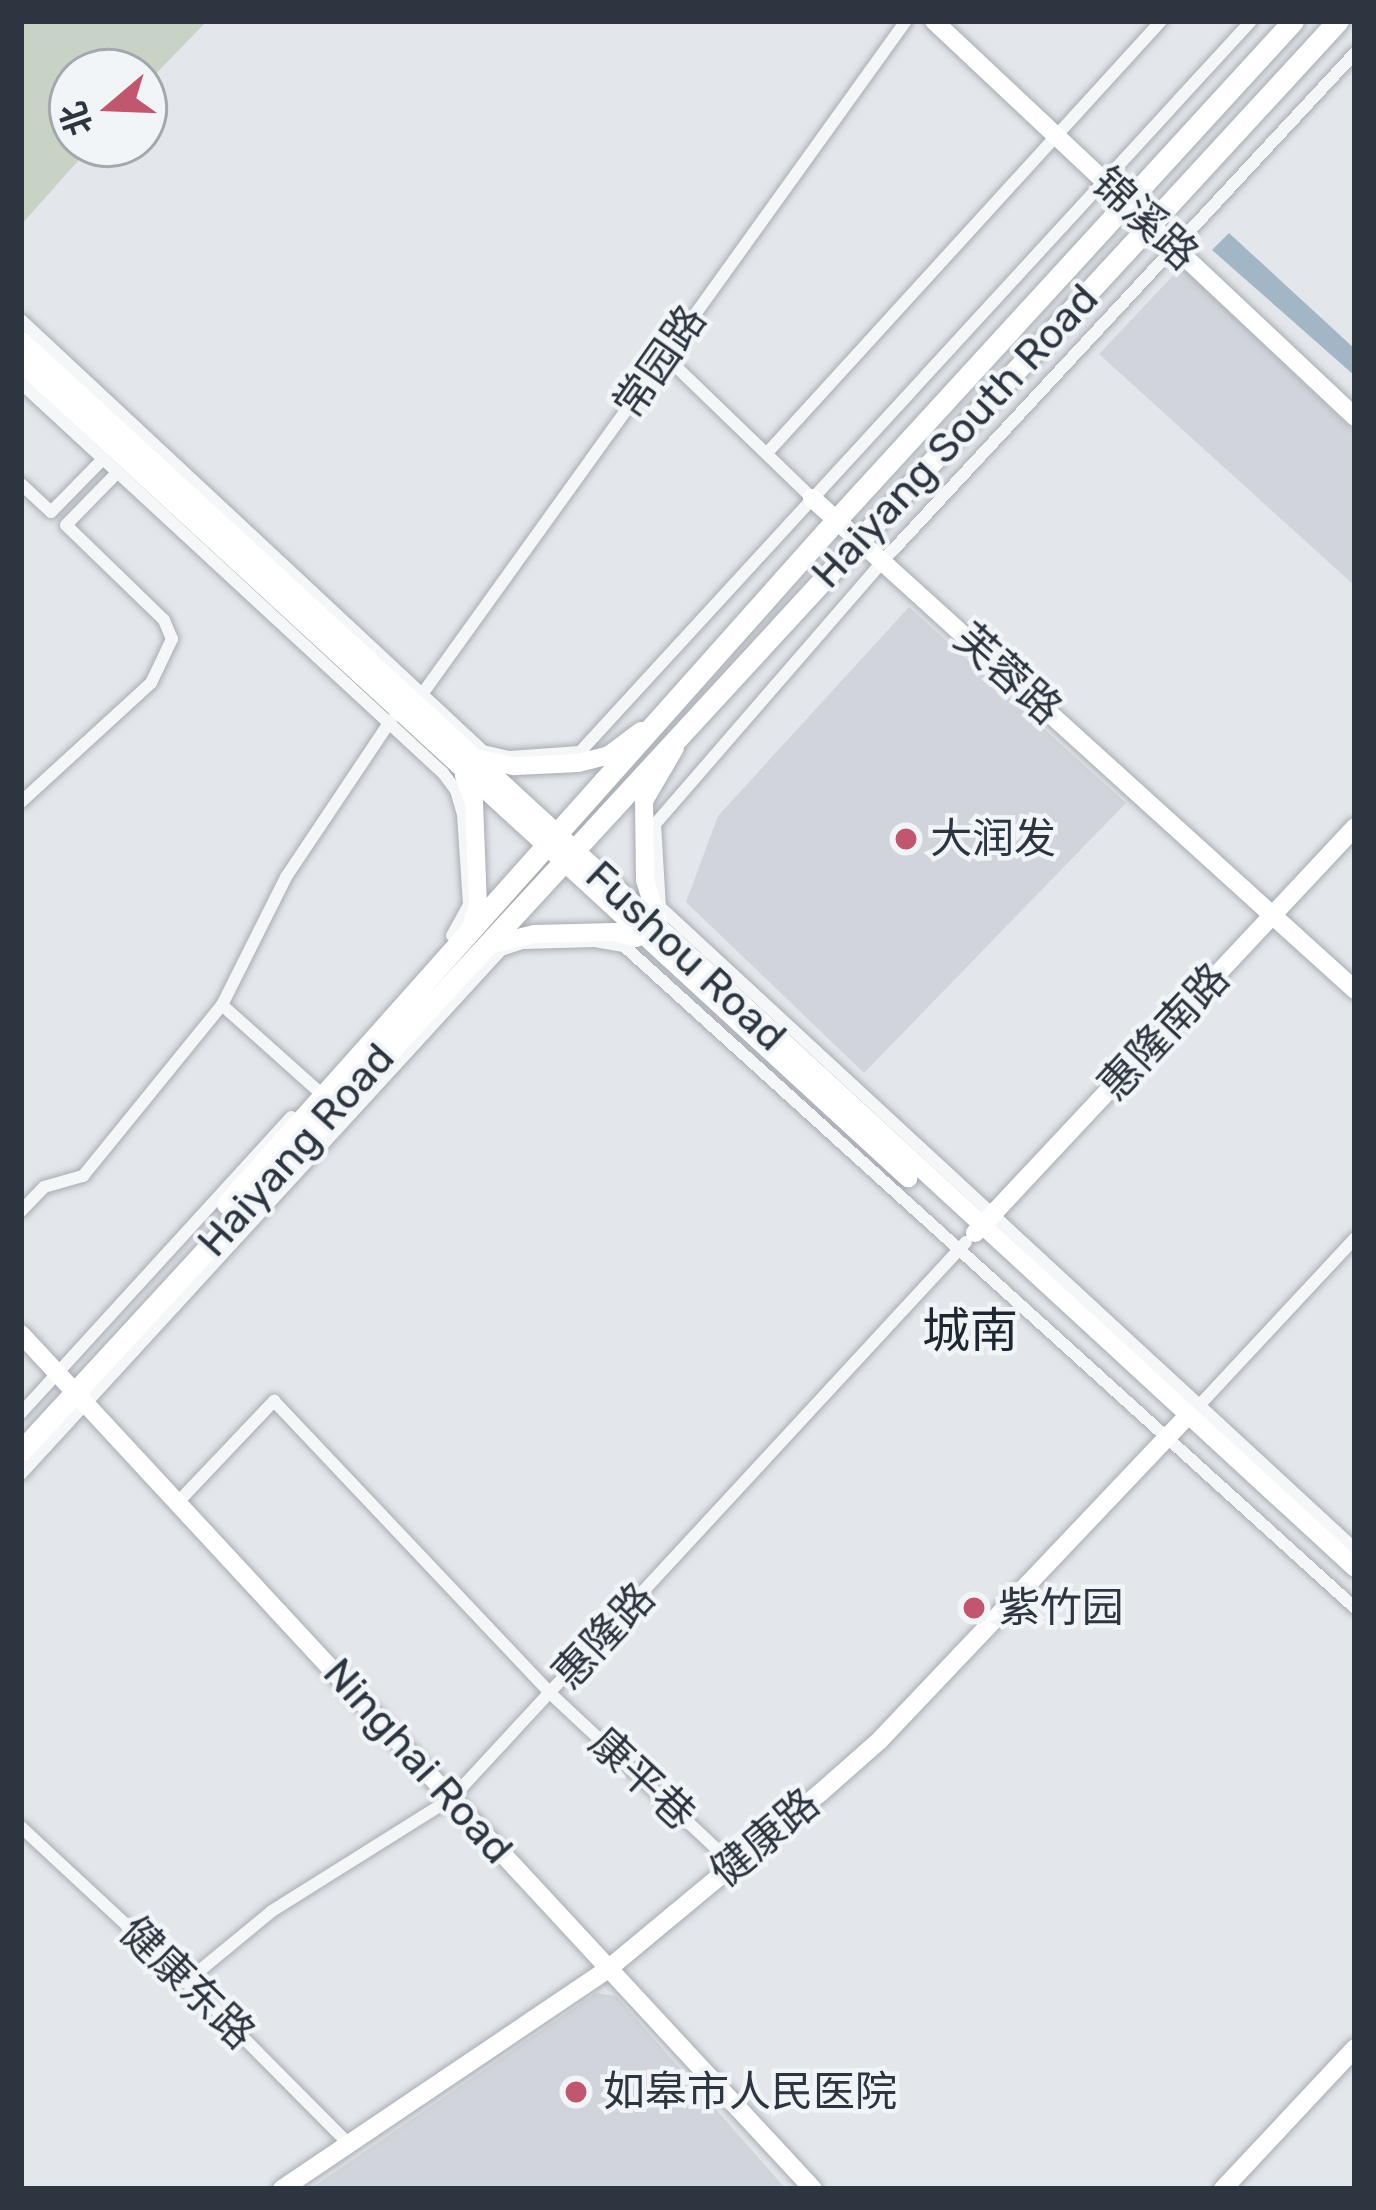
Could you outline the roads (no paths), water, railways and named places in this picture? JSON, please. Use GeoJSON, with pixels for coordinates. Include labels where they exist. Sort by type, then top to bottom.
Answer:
{"type":"FeatureCollection","features":[{"type":"Feature","properties":{"kind":"main road","name":"Haiyang South Road"},"geometry":{"type":"LineString","coordinates":[[559,849],[681,714],[837,519],[1293,21]]}},
{"type":"Feature","properties":{"kind":"main road","name":"Haiyang South Road"},"geometry":{"type":"LineString","coordinates":[[681,714],[859,540],[1338,21]]}},
{"type":"Feature","properties":{"kind":"main road","name":"Haiyang Road"},"geometry":{"type":"LineString","coordinates":[[21,1451],[72,1386],[559,849]]}},
{"type":"Feature","properties":{"kind":"main road","name":"Haiyang Road"},"geometry":{"type":"LineString","coordinates":[[21,1432],[72,1386]]}},
{"type":"Feature","properties":{"kind":"street","name":"常园路"},"geometry":{"type":"LineString","coordinates":[[21,1211],[44,1187],[83,1176],[222,1005],[286,877],[906,21]]}},
{"type":"Feature","properties":{"kind":"street","name":"锦溪路"},"geometry":{"type":"LineString","coordinates":[[934,21],[1355,417]]}},
{"type":"Feature","properties":{"kind":"street"},"geometry":{"type":"LineString","coordinates":[[767,453],[1161,21]]}},
{"type":"Feature","properties":{"kind":"street"},"geometry":{"type":"LineString","coordinates":[[21,383],[116,474],[406,707],[483,752],[510,757],[580,752],[1251,21]]}},
{"type":"Feature","properties":{"kind":"street"},"geometry":{"type":"LineString","coordinates":[[1355,53],[1178,250],[883,561],[655,824],[660,907],[976,1231],[1183,1421],[1355,1608]]}},
{"type":"Feature","properties":{"kind":"street"},"geometry":{"type":"LineString","coordinates":[[21,320],[406,707],[456,790],[470,905],[460,927],[316,1089],[72,1386],[21,1474]]}},
{"type":"Feature","properties":{"kind":"street","name":"Fushou Road"},"geometry":{"type":"LineString","coordinates":[[21,340],[406,707]]}},
{"type":"Feature","properties":{"kind":"street","name":"芙蓉路"},"geometry":{"type":"LineString","coordinates":[[664,355],[812,498],[1355,990]]}},
{"type":"Feature","properties":{"kind":"street","name":"Fushou Road"},"geometry":{"type":"LineString","coordinates":[[21,363],[559,849],[667,940],[1355,1585]]}},
{"type":"Feature","properties":{"kind":"street"},"geometry":{"type":"LineString","coordinates":[[51,512],[102,460]]}},
{"type":"Feature","properties":{"kind":"street"},"geometry":{"type":"LineString","coordinates":[[66,525],[116,474]]}},
{"type":"Feature","properties":{"kind":"street"},"geometry":{"type":"LineString","coordinates":[[21,484],[164,620],[172,639],[151,683],[21,802]]}},
{"type":"Feature","properties":{"kind":"street"},"geometry":{"type":"LineString","coordinates":[[645,940],[615,932],[534,934],[475,942],[478,905],[469,765],[514,766],[609,755],[681,714]]}},
{"type":"Feature","properties":{"kind":"street"},"geometry":{"type":"LineString","coordinates":[[667,940],[650,910],[645,880],[644,801],[681,714]]}},
{"type":"Feature","properties":{"kind":"street","name":"惠隆南路"},"geometry":{"type":"LineString","coordinates":[[976,1231],[1355,827]]}},
{"type":"Feature","properties":{"kind":"street","name":"Fushou Road"},"geometry":{"type":"LineString","coordinates":[[559,849],[645,940],[976,1231]]}},
{"type":"Feature","properties":{"kind":"street"},"geometry":{"type":"LineString","coordinates":[[21,1413],[72,1386],[481,969],[501,950],[523,943],[595,940],[624,946],[976,1231]]}},
{"type":"Feature","properties":{"kind":"street"},"geometry":{"type":"LineString","coordinates":[[222,1005],[316,1089]]}},
{"type":"Feature","properties":{"kind":"street","name":"惠隆路"},"geometry":{"type":"LineString","coordinates":[[188,1981],[272,1911],[452,1798],[976,1231]]}},
{"type":"Feature","properties":{"kind":"street"},"geometry":{"type":"LineString","coordinates":[[1183,1421],[1355,1238]]}},
{"type":"Feature","properties":{"kind":"street","name":"Ninghai Road"},"geometry":{"type":"LineString","coordinates":[[21,1334],[813,2189]]}},
{"type":"Feature","properties":{"kind":"street","name":"康平巷"},"geometry":{"type":"LineString","coordinates":[[179,1500],[274,1401],[551,1694],[734,1865]]}},
{"type":"Feature","properties":{"kind":"street"},"geometry":{"type":"LineString","coordinates":[[1183,1421],[1355,1549]]}},
{"type":"Feature","properties":{"kind":"street","name":"Fushou Road"},"geometry":{"type":"LineString","coordinates":[[1183,1421],[1355,1568]]}},
{"type":"Feature","properties":{"kind":"street","name":"健康路"},"geometry":{"type":"LineString","coordinates":[[282,2189],[608,1969],[734,1865],[879,1741],[1183,1421]]}},
{"type":"Feature","properties":{"kind":"street","name":"健康东路"},"geometry":{"type":"LineString","coordinates":[[21,1827],[188,1981],[349,2144]]}},
{"type":"Feature","properties":{"kind":"street"},"geometry":{"type":"LineString","coordinates":[[1223,2189],[1355,2048]]}},
{"type":"Feature","properties":{"kind":"water"},"geometry":{"type":"Polygon","coordinates":[[[1229,233],[1355,349],[1355,376],[1212,250],[1229,233]]]}},
{"type":"Feature","properties":{"kind":"place","name":"大润发"},"geometry":{"type":"Point","coordinates":[906,839]}},
{"type":"Feature","properties":{"kind":"place","name":"紫竹园"},"geometry":{"type":"Point","coordinates":[974,1608]}},
{"type":"Feature","properties":{"kind":"place","name":"如皋市人民医院"},"geometry":{"type":"Point","coordinates":[576,2092]}},
{"type":"Feature","properties":{"kind":"district","name":"城南"},"geometry":{"type":"Point","coordinates":[970,1331]}}]}
